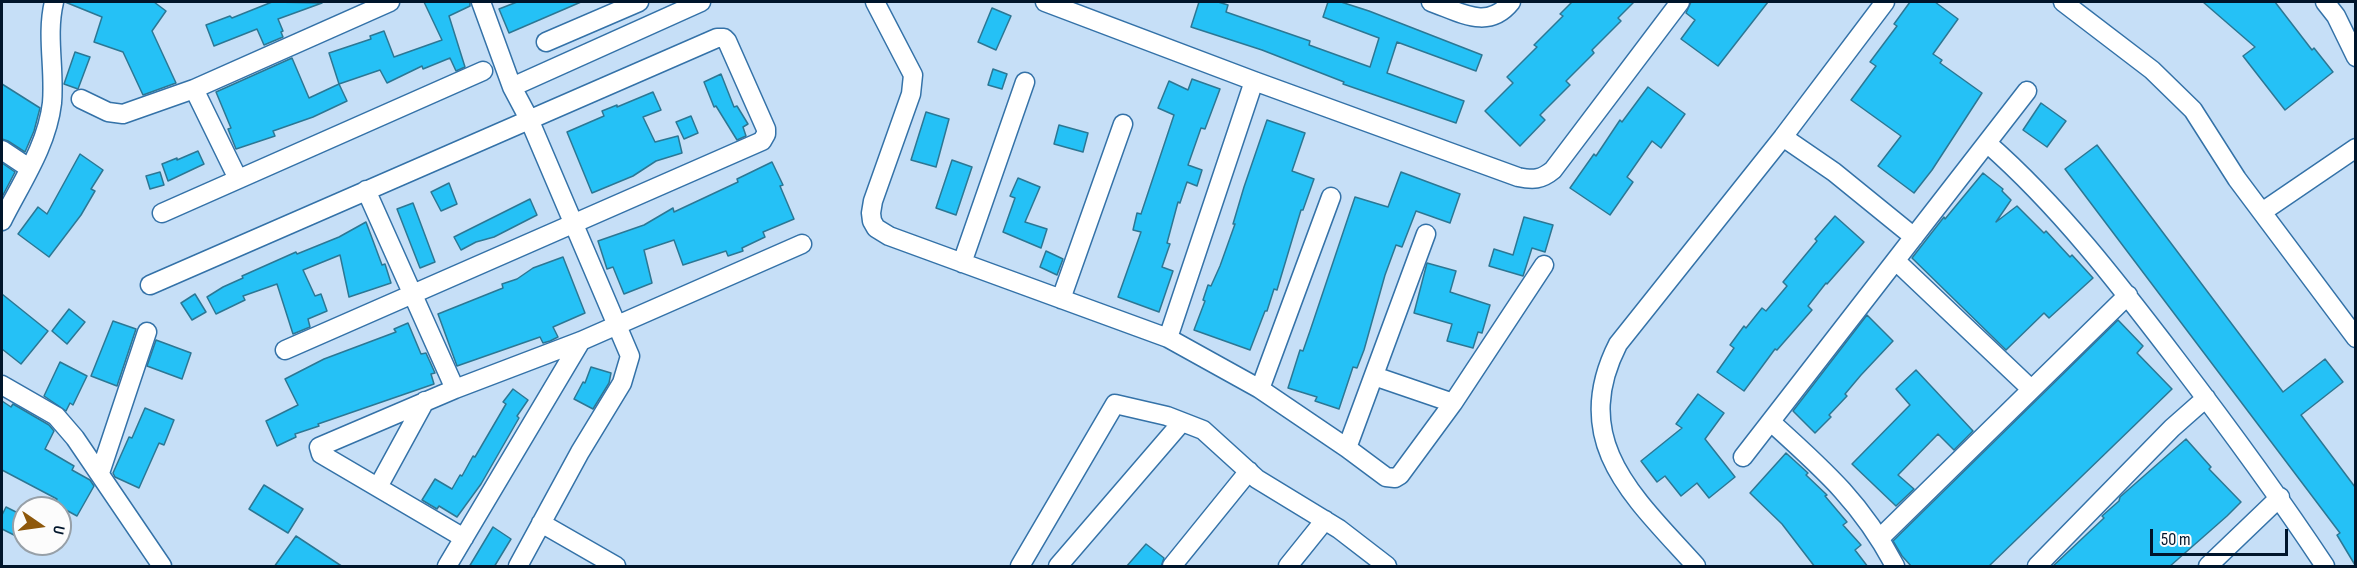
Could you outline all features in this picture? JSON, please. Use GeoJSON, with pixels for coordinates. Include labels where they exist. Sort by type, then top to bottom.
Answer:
{"type":"FeatureCollection","features":[{"type":"Feature","properties":{"kind":"street"},"geometry":{"type":"LineString","coordinates":[[2,221],[44,139],[49,123],[52,89],[50,34],[54,2]]}},
{"type":"Feature","properties":{"kind":"street"},"geometry":{"type":"LineString","coordinates":[[81,99],[108,111],[123,114],[194,89],[390,2]]}},
{"type":"Feature","properties":{"kind":"street"},"geometry":{"type":"LineString","coordinates":[[482,2],[512,87],[529,119],[630,356],[622,382],[518,567]]}},
{"type":"Feature","properties":{"kind":"street"},"geometry":{"type":"LineString","coordinates":[[512,87],[701,2]]}},
{"type":"Feature","properties":{"kind":"street"},"geometry":{"type":"LineString","coordinates":[[875,2],[913,75],[911,94],[873,201],[872,221],[876,228],[889,236],[1168,338],[1260,389],[1386,477],[1395,478],[1400,475],[1453,403],[1544,265]]}},
{"type":"Feature","properties":{"kind":"street"},"geometry":{"type":"LineString","coordinates":[[1046,2],[1518,177],[1538,179],[1553,170],[1680,2]]}},
{"type":"Feature","properties":{"kind":"street"},"geometry":{"type":"LineString","coordinates":[[1431,2],[1478,18],[1491,17],[1504,11],[1511,2]]}},
{"type":"Feature","properties":{"kind":"street"},"geometry":{"type":"LineString","coordinates":[[1696,567],[1642,506],[1612,461],[1604,441],[1600,418],[1601,398],[1610,361],[1618,344],[1783,137],[1885,2]]}},
{"type":"Feature","properties":{"kind":"street"},"geometry":{"type":"LineString","coordinates":[[2062,2],[2152,70],[2193,110],[2237,179],[2355,338]]}},
{"type":"Feature","properties":{"kind":"street"},"geometry":{"type":"LineString","coordinates":[[2325,2],[2336,16],[2355,57]]}},
{"type":"Feature","properties":{"kind":"street"},"geometry":{"type":"LineString","coordinates":[[546,42],[628,4]]}},
{"type":"Feature","properties":{"kind":"street"},"geometry":{"type":"LineString","coordinates":[[150,285],[717,38],[724,38],[728,41],[762,119],[766,134],[762,141],[285,350]]}},
{"type":"Feature","properties":{"kind":"street"},"geometry":{"type":"LineString","coordinates":[[162,213],[483,70]]}},
{"type":"Feature","properties":{"kind":"street"},"geometry":{"type":"LineString","coordinates":[[1168,338],[1254,81]]}},
{"type":"Feature","properties":{"kind":"street"},"geometry":{"type":"LineString","coordinates":[[962,263],[1025,82]]}},
{"type":"Feature","properties":{"kind":"street"},"geometry":{"type":"LineString","coordinates":[[194,89],[238,179]]}},
{"type":"Feature","properties":{"kind":"street"},"geometry":{"type":"LineString","coordinates":[[1743,457],[2027,91]]}},
{"type":"Feature","properties":{"kind":"street"},"geometry":{"type":"LineString","coordinates":[[1061,298],[1123,124]]}},
{"type":"Feature","properties":{"kind":"street"},"geometry":{"type":"LineString","coordinates":[[1783,137],[1834,172],[1914,237]]}},
{"type":"Feature","properties":{"kind":"street"},"geometry":{"type":"LineString","coordinates":[[1987,143],[2025,177],[2127,295],[2280,497],[2325,567]]}},
{"type":"Feature","properties":{"kind":"street"},"geometry":{"type":"LineString","coordinates":[[2262,212],[2355,148]]}},
{"type":"Feature","properties":{"kind":"street"},"geometry":{"type":"LineString","coordinates":[[2,150],[29,168]]}},
{"type":"Feature","properties":{"kind":"street"},"geometry":{"type":"LineString","coordinates":[[366,190],[455,389]]}},
{"type":"Feature","properties":{"kind":"street"},"geometry":{"type":"LineString","coordinates":[[1260,389],[1331,197]]}},
{"type":"Feature","properties":{"kind":"street"},"geometry":{"type":"LineString","coordinates":[[1347,448],[1426,234]]}},
{"type":"Feature","properties":{"kind":"street"},"geometry":{"type":"LineString","coordinates":[[464,538],[321,454],[319,447],[425,401],[581,341],[802,244]]}},
{"type":"Feature","properties":{"kind":"street"},"geometry":{"type":"LineString","coordinates":[[1896,261],[2031,389]]}},
{"type":"Feature","properties":{"kind":"street"},"geometry":{"type":"LineString","coordinates":[[1880,538],[2127,295]]}},
{"type":"Feature","properties":{"kind":"street"},"geometry":{"type":"LineString","coordinates":[[100,473],[147,332]]}},
{"type":"Feature","properties":{"kind":"street"},"geometry":{"type":"LineString","coordinates":[[447,566],[581,341]]}},
{"type":"Feature","properties":{"kind":"street"},"geometry":{"type":"LineString","coordinates":[[1374,376],[1453,403]]}},
{"type":"Feature","properties":{"kind":"street"},"geometry":{"type":"LineString","coordinates":[[2,385],[56,416],[75,438],[100,473],[152,564]]}},
{"type":"Feature","properties":{"kind":"street"},"geometry":{"type":"LineString","coordinates":[[2037,567],[2172,428],[2206,398]]}},
{"type":"Feature","properties":{"kind":"street"},"geometry":{"type":"LineString","coordinates":[[378,487],[425,401]]}},
{"type":"Feature","properties":{"kind":"street"},"geometry":{"type":"LineString","coordinates":[[1020,567],[1115,404],[1167,416],[1203,430],[1257,479],[1325,520],[1388,567]]}},
{"type":"Feature","properties":{"kind":"street"},"geometry":{"type":"LineString","coordinates":[[1058,567],[1182,422]]}},
{"type":"Feature","properties":{"kind":"street"},"geometry":{"type":"LineString","coordinates":[[1771,422],[1845,492],[1880,538],[1894,567]]}},
{"type":"Feature","properties":{"kind":"street"},"geometry":{"type":"LineString","coordinates":[[1172,567],[1249,471]]}},
{"type":"Feature","properties":{"kind":"street"},"geometry":{"type":"LineString","coordinates":[[2208,567],[2280,497]]}},
{"type":"Feature","properties":{"kind":"street"},"geometry":{"type":"LineString","coordinates":[[1288,567],[1325,520]]}},
{"type":"Feature","properties":{"kind":"street"},"geometry":{"type":"LineString","coordinates":[[541,523],[616,567]]}},
{"type":"Feature","properties":{"kind":"building"},"geometry":{"type":"Polygon","coordinates":[[[65,2],[154,2],[166,11],[152,31],[176,83],[143,95],[123,52],[94,42],[102,17],[65,2]]]}},
{"type":"Feature","properties":{"kind":"building"},"geometry":{"type":"Polygon","coordinates":[[[272,2],[322,3],[278,19],[283,37],[264,45],[257,29],[214,46],[206,25],[230,16],[232,18],[272,2]]]}},
{"type":"Feature","properties":{"kind":"building"},"geometry":{"type":"Polygon","coordinates":[[[424,2],[470,2],[470,6],[449,16],[465,67],[456,71],[450,58],[423,69],[422,66],[387,83],[380,70],[339,84],[329,53],[371,39],[370,36],[384,31],[394,57],[442,40],[424,2]]]}},
{"type":"Feature","properties":{"kind":"building"},"geometry":{"type":"Polygon","coordinates":[[[517,2],[581,2],[509,33],[499,9],[517,2]]]}},
{"type":"Feature","properties":{"kind":"building"},"geometry":{"type":"Polygon","coordinates":[[[1199,2],[1218,2],[1228,5],[1226,12],[1310,41],[1309,45],[1370,67],[1379,38],[1323,17],[1328,2],[1341,2],[1369,11],[1482,55],[1476,71],[1397,42],[1387,73],[1464,101],[1456,123],[1343,84],[1344,82],[1262,50],[1191,27],[1199,2]]]}},
{"type":"Feature","properties":{"kind":"building"},"geometry":{"type":"Polygon","coordinates":[[[1572,2],[1634,2],[1618,18],[1621,21],[1592,50],[1594,53],[1566,81],[1570,85],[1540,115],[1545,120],[1520,146],[1485,111],[1513,83],[1507,77],[1537,47],[1534,45],[1563,16],[1560,14],[1572,2]]]}},
{"type":"Feature","properties":{"kind":"building"},"geometry":{"type":"Polygon","coordinates":[[[1691,2],[1768,2],[1718,66],[1681,39],[1695,20],[1686,13],[1691,2]]]}},
{"type":"Feature","properties":{"kind":"building"},"geometry":{"type":"Polygon","coordinates":[[[1910,2],[1935,2],[1958,19],[1933,54],[1942,60],[1940,63],[1982,93],[1932,170],[1914,193],[1878,166],[1901,136],[1851,100],[1876,66],[1870,62],[1897,26],[1894,24],[1910,2]]]}},
{"type":"Feature","properties":{"kind":"building"},"geometry":{"type":"Polygon","coordinates":[[[2203,2],[2275,2],[2312,50],[2314,48],[2333,72],[2285,110],[2243,56],[2255,47],[2203,2]]]}},
{"type":"Feature","properties":{"kind":"building"},"geometry":{"type":"Polygon","coordinates":[[[992,8],[1011,16],[996,50],[978,42],[992,8]]]}},
{"type":"Feature","properties":{"kind":"building"},"geometry":{"type":"Polygon","coordinates":[[[75,52],[90,57],[78,89],[64,84],[75,52]]]}},
{"type":"Feature","properties":{"kind":"building"},"geometry":{"type":"Polygon","coordinates":[[[292,58],[309,98],[339,84],[347,101],[313,117],[273,131],[275,136],[236,149],[228,129],[231,128],[216,92],[292,58]]]}},
{"type":"Feature","properties":{"kind":"building"},"geometry":{"type":"Polygon","coordinates":[[[993,69],[1007,74],[1002,89],[988,85],[993,69]]]}},
{"type":"Feature","properties":{"kind":"building"},"geometry":{"type":"Polygon","coordinates":[[[721,74],[734,107],[737,106],[748,124],[743,127],[746,136],[737,140],[716,106],[714,107],[704,82],[721,74]]]}},
{"type":"Feature","properties":{"kind":"building"},"geometry":{"type":"Polygon","coordinates":[[[1192,79],[1220,89],[1205,129],[1201,128],[1188,165],[1202,170],[1197,186],[1187,182],[1180,203],[1178,202],[1167,243],[1170,244],[1162,267],[1173,271],[1159,312],[1118,297],[1141,232],[1133,230],[1137,213],[1141,214],[1174,115],[1158,108],[1169,81],[1188,90],[1192,79]]]}},
{"type":"Feature","properties":{"kind":"building"},"geometry":{"type":"Polygon","coordinates":[[[2,84],[40,108],[25,152],[2,139],[2,84]]]}},
{"type":"Feature","properties":{"kind":"building"},"geometry":{"type":"Polygon","coordinates":[[[1648,87],[1685,114],[1661,148],[1652,141],[1627,177],[1633,182],[1610,215],[1570,188],[1594,154],[1596,156],[1620,120],[1622,122],[1648,87]]]}},
{"type":"Feature","properties":{"kind":"building"},"geometry":{"type":"Polygon","coordinates":[[[653,92],[661,110],[643,117],[655,142],[678,136],[682,153],[656,161],[633,176],[592,193],[567,132],[604,116],[602,111],[653,92]]]}},
{"type":"Feature","properties":{"kind":"building"},"geometry":{"type":"Polygon","coordinates":[[[2041,103],[2066,121],[2047,147],[2023,130],[2041,103]]]}},
{"type":"Feature","properties":{"kind":"building"},"geometry":{"type":"Polygon","coordinates":[[[926,112],[949,119],[936,167],[911,160],[926,112]]]}},
{"type":"Feature","properties":{"kind":"building"},"geometry":{"type":"Polygon","coordinates":[[[691,116],[698,133],[684,139],[676,122],[691,116]]]}},
{"type":"Feature","properties":{"kind":"building"},"geometry":{"type":"Polygon","coordinates":[[[1267,120],[1305,133],[1292,171],[1314,179],[1303,210],[1301,210],[1277,290],[1274,289],[1250,350],[1194,330],[1205,301],[1203,300],[1208,285],[1211,286],[1220,266],[1235,224],[1233,224],[1244,187],[1267,120]]]}},
{"type":"Feature","properties":{"kind":"building"},"geometry":{"type":"Polygon","coordinates":[[[1059,125],[1088,133],[1083,152],[1054,144],[1059,125]]]}},
{"type":"Feature","properties":{"kind":"building"},"geometry":{"type":"Polygon","coordinates":[[[2097,145],[2283,392],[2325,359],[2343,382],[2301,415],[2355,487],[2355,565],[2337,535],[2340,533],[2065,169],[2097,145]]]}},
{"type":"Feature","properties":{"kind":"building"},"geometry":{"type":"Polygon","coordinates":[[[198,151],[204,164],[168,181],[162,164],[198,151]]]}},
{"type":"Feature","properties":{"kind":"building"},"geometry":{"type":"Polygon","coordinates":[[[80,154],[103,170],[91,189],[95,191],[81,215],[49,257],[18,234],[38,207],[47,214],[80,154]]]}},
{"type":"Feature","properties":{"kind":"building"},"geometry":{"type":"Polygon","coordinates":[[[952,160],[972,167],[956,215],[936,208],[952,160]]]}},
{"type":"Feature","properties":{"kind":"building"},"geometry":{"type":"Polygon","coordinates":[[[772,162],[783,185],[780,186],[794,219],[763,232],[765,237],[742,248],[743,251],[728,256],[726,251],[683,265],[674,240],[644,250],[652,283],[624,294],[613,267],[607,269],[598,241],[644,225],[673,208],[674,212],[738,182],[737,179],[772,162]]]}},
{"type":"Feature","properties":{"kind":"building"},"geometry":{"type":"Polygon","coordinates":[[[2,163],[15,172],[2,197],[2,163]]]}},
{"type":"Feature","properties":{"kind":"building"},"geometry":{"type":"Polygon","coordinates":[[[160,172],[164,185],[150,189],[146,176],[160,172]]]}},
{"type":"Feature","properties":{"kind":"building"},"geometry":{"type":"Polygon","coordinates":[[[1401,172],[1460,194],[1450,223],[1416,211],[1402,247],[1396,245],[1364,350],[1357,368],[1353,367],[1339,409],[1315,401],[1317,397],[1288,388],[1300,350],[1303,351],[1355,197],[1388,207],[1401,172]]]}},
{"type":"Feature","properties":{"kind":"building"},"geometry":{"type":"Polygon","coordinates":[[[1983,173],[2003,189],[2002,191],[2011,200],[1996,222],[2017,206],[2044,233],[2046,231],[2070,257],[2072,255],[2093,278],[2049,318],[2044,313],[2006,350],[1912,258],[1983,173]]]}},
{"type":"Feature","properties":{"kind":"building"},"geometry":{"type":"Polygon","coordinates":[[[1018,178],[1040,187],[1025,222],[1047,229],[1041,248],[1003,232],[1015,198],[1010,196],[1018,178]]]}},
{"type":"Feature","properties":{"kind":"building"},"geometry":{"type":"Polygon","coordinates":[[[449,183],[457,204],[441,211],[431,192],[449,183]]]}},
{"type":"Feature","properties":{"kind":"building"},"geometry":{"type":"Polygon","coordinates":[[[530,199],[537,215],[494,237],[476,242],[461,250],[454,237],[530,199]]]}},
{"type":"Feature","properties":{"kind":"building"},"geometry":{"type":"Polygon","coordinates":[[[413,203],[435,262],[420,268],[397,209],[413,203]]]}},
{"type":"Feature","properties":{"kind":"building"},"geometry":{"type":"Polygon","coordinates":[[[1835,216],[1864,242],[1826,283],[1808,306],[1812,310],[1777,350],[1775,349],[1744,391],[1717,372],[1734,348],[1730,345],[1744,326],[1746,328],[1762,308],[1766,311],[1787,286],[1783,282],[1835,216]]]}},
{"type":"Feature","properties":{"kind":"building"},"geometry":{"type":"Polygon","coordinates":[[[1524,217],[1553,225],[1545,252],[1532,248],[1523,276],[1489,266],[1494,249],[1513,255],[1524,217]]]}},
{"type":"Feature","properties":{"kind":"building"},"geometry":{"type":"Polygon","coordinates":[[[366,222],[391,283],[349,297],[340,255],[303,270],[315,296],[321,294],[327,311],[308,319],[310,327],[293,334],[277,284],[243,296],[245,300],[216,314],[207,297],[223,287],[296,252],[297,254],[339,237],[366,222]]]}},
{"type":"Feature","properties":{"kind":"building"},"geometry":{"type":"Polygon","coordinates":[[[1046,251],[1063,259],[1057,275],[1040,267],[1046,251]]]}},
{"type":"Feature","properties":{"kind":"building"},"geometry":{"type":"Polygon","coordinates":[[[563,257],[585,313],[553,327],[558,337],[550,341],[543,343],[540,337],[457,366],[438,314],[503,288],[502,284],[517,279],[533,268],[563,257]]]}},
{"type":"Feature","properties":{"kind":"building"},"geometry":{"type":"Polygon","coordinates":[[[1427,263],[1456,271],[1450,292],[1490,305],[1482,333],[1478,332],[1473,348],[1447,341],[1452,324],[1414,313],[1427,263]]]}},
{"type":"Feature","properties":{"kind":"building"},"geometry":{"type":"Polygon","coordinates":[[[2,294],[48,331],[21,364],[2,349],[2,294]]]}},
{"type":"Feature","properties":{"kind":"building"},"geometry":{"type":"Polygon","coordinates":[[[195,294],[206,312],[192,320],[181,303],[195,294]]]}},
{"type":"Feature","properties":{"kind":"building"},"geometry":{"type":"Polygon","coordinates":[[[69,309],[85,322],[67,344],[52,331],[69,309]]]}},
{"type":"Feature","properties":{"kind":"building"},"geometry":{"type":"Polygon","coordinates":[[[1867,315],[1893,341],[1861,375],[1845,394],[1847,396],[1829,415],[1831,417],[1815,433],[1793,411],[1867,315]]]}},
{"type":"Feature","properties":{"kind":"building"},"geometry":{"type":"Polygon","coordinates":[[[2118,320],[2143,346],[2137,353],[2172,389],[1988,567],[1912,567],[1893,541],[2118,320]]]}},
{"type":"Feature","properties":{"kind":"building"},"geometry":{"type":"Polygon","coordinates":[[[113,321],[136,329],[117,386],[91,376],[113,321]]]}},
{"type":"Feature","properties":{"kind":"building"},"geometry":{"type":"Polygon","coordinates":[[[408,323],[421,354],[426,353],[435,373],[431,374],[434,384],[318,424],[319,426],[295,434],[296,437],[277,446],[266,421],[298,405],[285,379],[324,359],[396,332],[394,329],[408,323]]]}},
{"type":"Feature","properties":{"kind":"building"},"geometry":{"type":"Polygon","coordinates":[[[156,340],[191,353],[182,379],[147,366],[156,340]]]}},
{"type":"Feature","properties":{"kind":"building"},"geometry":{"type":"Polygon","coordinates":[[[60,362],[87,376],[73,405],[70,403],[66,411],[44,396],[60,362]]]}},
{"type":"Feature","properties":{"kind":"building"},"geometry":{"type":"Polygon","coordinates":[[[591,367],[611,373],[609,383],[593,409],[574,399],[583,382],[585,383],[591,367]]]}},
{"type":"Feature","properties":{"kind":"building"},"geometry":{"type":"Polygon","coordinates":[[[1916,370],[1973,431],[1954,450],[1938,434],[1898,475],[1914,489],[1896,506],[1852,464],[1910,405],[1896,389],[1916,370]]]}},
{"type":"Feature","properties":{"kind":"building"},"geometry":{"type":"Polygon","coordinates":[[[513,389],[528,400],[481,484],[457,517],[439,506],[437,509],[422,500],[435,479],[452,489],[473,456],[475,457],[506,404],[503,402],[513,389]]]}},
{"type":"Feature","properties":{"kind":"building"},"geometry":{"type":"Polygon","coordinates":[[[1698,394],[1724,413],[1705,439],[1735,477],[1709,498],[1697,483],[1681,496],[1665,476],[1657,482],[1641,461],[1682,428],[1676,424],[1698,394]]]}},
{"type":"Feature","properties":{"kind":"building"},"geometry":{"type":"Polygon","coordinates":[[[2,401],[11,407],[13,404],[49,425],[54,431],[45,449],[74,466],[72,470],[90,480],[94,486],[77,516],[72,513],[72,496],[51,496],[2,470],[2,401]]]}},
{"type":"Feature","properties":{"kind":"building"},"geometry":{"type":"Polygon","coordinates":[[[145,408],[174,420],[164,445],[159,443],[139,488],[115,477],[113,473],[145,408]]]}},
{"type":"Feature","properties":{"kind":"building"},"geometry":{"type":"Polygon","coordinates":[[[2186,439],[2211,467],[2209,469],[2241,502],[2227,516],[2169,567],[2052,567],[2104,518],[2102,516],[2119,501],[2120,497],[2186,439]]]}},
{"type":"Feature","properties":{"kind":"building"},"geometry":{"type":"Polygon","coordinates":[[[1786,453],[1808,473],[1806,475],[1827,495],[1825,496],[1847,522],[1843,525],[1861,545],[1855,550],[1868,567],[1815,567],[1782,524],[1750,493],[1786,453]]]}},
{"type":"Feature","properties":{"kind":"building"},"geometry":{"type":"Polygon","coordinates":[[[264,485],[303,509],[288,533],[249,509],[264,485]]]}},
{"type":"Feature","properties":{"kind":"building"},"geometry":{"type":"Polygon","coordinates":[[[6,507],[12,510],[12,534],[2,529],[2,515],[6,507]]]}},
{"type":"Feature","properties":{"kind":"building"},"geometry":{"type":"Polygon","coordinates":[[[493,527],[511,539],[494,567],[469,567],[493,527]]]}},
{"type":"Feature","properties":{"kind":"building"},"geometry":{"type":"Polygon","coordinates":[[[296,536],[343,567],[274,567],[296,536]]]}},
{"type":"Feature","properties":{"kind":"building"},"geometry":{"type":"Polygon","coordinates":[[[1146,544],[1164,558],[1161,567],[1126,567],[1146,544]]]}}]}
